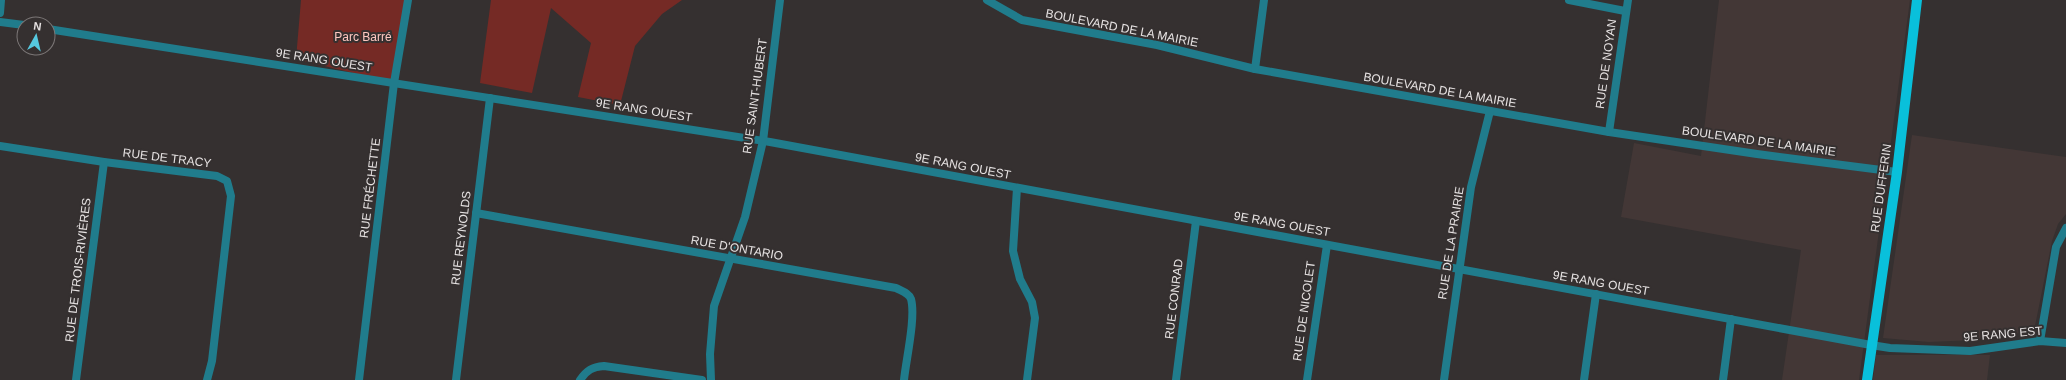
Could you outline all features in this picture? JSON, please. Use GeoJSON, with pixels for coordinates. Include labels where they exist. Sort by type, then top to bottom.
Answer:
{"type":"FeatureCollection","features":[{"type":"Feature","properties":{"kind":"main road","name":"RUE DUFFERIN"},"geometry":{"type":"LineString","coordinates":[[1867,380],[1897,172],[1917,0]]}},
{"type":"Feature","properties":{"kind":"street"},"geometry":{"type":"LineString","coordinates":[[0,13],[1,0]]}},
{"type":"Feature","properties":{"kind":"street","name":"RUE FRÉCHETTE"},"geometry":{"type":"LineString","coordinates":[[359,380],[394,83],[408,0]]}},
{"type":"Feature","properties":{"kind":"street","name":"RUE SAINT-HUBERT"},"geometry":{"type":"LineString","coordinates":[[712,380],[710,354],[714,306],[745,217],[763,141],[780,0]]}},
{"type":"Feature","properties":{"kind":"street","name":"BOULEVARD DE LA MAIRIE"},"geometry":{"type":"LineString","coordinates":[[986,0],[1022,20],[1158,45],[1255,69],[1609,132],[1757,154],[1897,172]]}},
{"type":"Feature","properties":{"kind":"street"},"geometry":{"type":"LineString","coordinates":[[1255,69],[1264,0]]}},
{"type":"Feature","properties":{"kind":"street"},"geometry":{"type":"LineString","coordinates":[[1569,0],[1626,11]]}},
{"type":"Feature","properties":{"kind":"street","name":"RUE DE NOYAN"},"geometry":{"type":"LineString","coordinates":[[1609,132],[1628,0]]}},
{"type":"Feature","properties":{"kind":"street"},"geometry":{"type":"LineString","coordinates":[[0,22],[16,24]]}},
{"type":"Feature","properties":{"kind":"street","name":"9E RANG OUEST"},"geometry":{"type":"LineString","coordinates":[[56,30],[763,141],[1871,345]]}},
{"type":"Feature","properties":{"kind":"street","name":"RUE REYNOLDS"},"geometry":{"type":"LineString","coordinates":[[456,380],[490,98]]}},
{"type":"Feature","properties":{"kind":"street","name":"RUE DE LA PRAIRIE"},"geometry":{"type":"LineString","coordinates":[[1444,380],[1458,269],[1471,187],[1490,111]]}},
{"type":"Feature","properties":{"kind":"street","name":"RUE DE TRACY"},"geometry":{"type":"LineString","coordinates":[[0,146],[104,162],[217,176],[227,182],[231,196],[212,361],[207,380]]}},
{"type":"Feature","properties":{"kind":"street","name":"RUE DE TROIS-RIVIÈRES"},"geometry":{"type":"LineString","coordinates":[[76,380],[104,162]]}},
{"type":"Feature","properties":{"kind":"street"},"geometry":{"type":"LineString","coordinates":[[1017,188],[1013,251],[1020,279],[1032,302],[1035,318],[1027,380]]}},
{"type":"Feature","properties":{"kind":"street","name":"RUE D'ONTARIO"},"geometry":{"type":"LineString","coordinates":[[476,212],[896,288],[905,292],[910,298],[912,317],[904,380]]}},
{"type":"Feature","properties":{"kind":"street","name":"RUE CONRAD"},"geometry":{"type":"LineString","coordinates":[[1176,380],[1196,221]]}},
{"type":"Feature","properties":{"kind":"street"},"geometry":{"type":"LineString","coordinates":[[2040,342],[2056,247],[2066,228]]}},
{"type":"Feature","properties":{"kind":"street","name":"RUE DE NICOLET"},"geometry":{"type":"LineString","coordinates":[[1306,380],[1315,312],[1327,245]]}},
{"type":"Feature","properties":{"kind":"street"},"geometry":{"type":"LineString","coordinates":[[1584,380],[1596,294]]}},
{"type":"Feature","properties":{"kind":"street"},"geometry":{"type":"LineString","coordinates":[[1723,380],[1731,319]]}},
{"type":"Feature","properties":{"kind":"street","name":"9E RANG EST"},"geometry":{"type":"LineString","coordinates":[[1871,345],[1896,348],[1970,351],[2040,342],[2066,343]]}},
{"type":"Feature","properties":{"kind":"street"},"geometry":{"type":"LineString","coordinates":[[580,380],[590,369],[604,366],[702,380]]}},
{"type":"Feature","properties":{"kind":"shaded area"},"geometry":{"type":"Polygon","coordinates":[[[1719,0],[1910,0],[1859,380],[1782,380],[1801,250],[1621,217],[1634,143],[1701,156],[1719,0]]]}},
{"type":"Feature","properties":{"kind":"shaded area"},"geometry":{"type":"Polygon","coordinates":[[[1912,135],[2066,157],[2066,214],[2058,224],[2052,241],[2034,331],[1974,340],[1929,342],[1883,338],[1912,135]]]}},
{"type":"Feature","properties":{"kind":"shaded area"},"geometry":{"type":"Polygon","coordinates":[[[1876,355],[1990,355],[1987,380],[1873,380],[1876,355]]]}},
{"type":"Feature","properties":{"kind":"green space","name":"Parc Barré"},"geometry":{"type":"Polygon","coordinates":[[[301,0],[408,0],[394,83],[296,59],[301,0]]]}},
{"type":"Feature","properties":{"kind":"green space"},"geometry":{"type":"Polygon","coordinates":[[[491,0],[682,0],[662,14],[635,46],[620,105],[578,97],[591,43],[551,8],[532,93],[480,83],[491,0]]]}}]}
